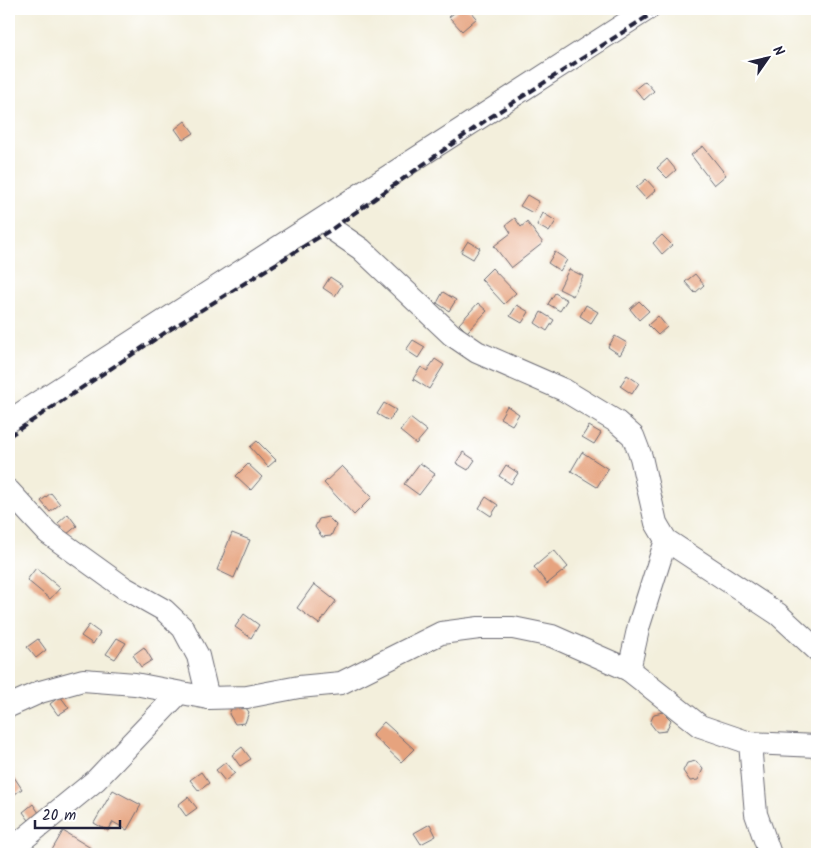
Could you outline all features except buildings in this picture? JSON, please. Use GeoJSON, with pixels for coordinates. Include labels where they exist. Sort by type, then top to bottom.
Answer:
{"type":"FeatureCollection","features":[{"type":"Feature","properties":{"kind":"street"},"geometry":{"type":"LineString","coordinates":[[9,421],[648,9]]}},
{"type":"Feature","properties":{"kind":"street"},"geometry":{"type":"LineString","coordinates":[[327,216],[332,229],[361,249],[452,335],[476,352],[564,390],[617,422],[633,436],[641,457],[656,523],[666,540],[778,614],[817,650]]}},
{"type":"Feature","properties":{"kind":"street"},"geometry":{"type":"LineString","coordinates":[[9,491],[48,533],[123,586],[164,610],[183,628],[198,656],[208,698]]}},
{"type":"Feature","properties":{"kind":"street"},"geometry":{"type":"LineString","coordinates":[[629,670],[639,624],[666,540]]}},
{"type":"Feature","properties":{"kind":"street"},"geometry":{"type":"LineString","coordinates":[[9,706],[40,692],[83,680],[135,684],[208,698],[247,697],[299,687],[340,683],[440,632],[479,628],[513,628],[552,636],[629,670],[700,726],[750,743],[817,746]]}},
{"type":"Feature","properties":{"kind":"street"},"geometry":{"type":"LineString","coordinates":[[9,851],[96,780],[179,693]]}},
{"type":"Feature","properties":{"kind":"street"},"geometry":{"type":"LineString","coordinates":[[750,743],[756,814],[770,854]]}},
{"type":"Feature","properties":{"kind":"railway"},"geometry":{"type":"LineString","coordinates":[[9,436],[166,332],[332,229],[489,118],[659,9]]}}]}
